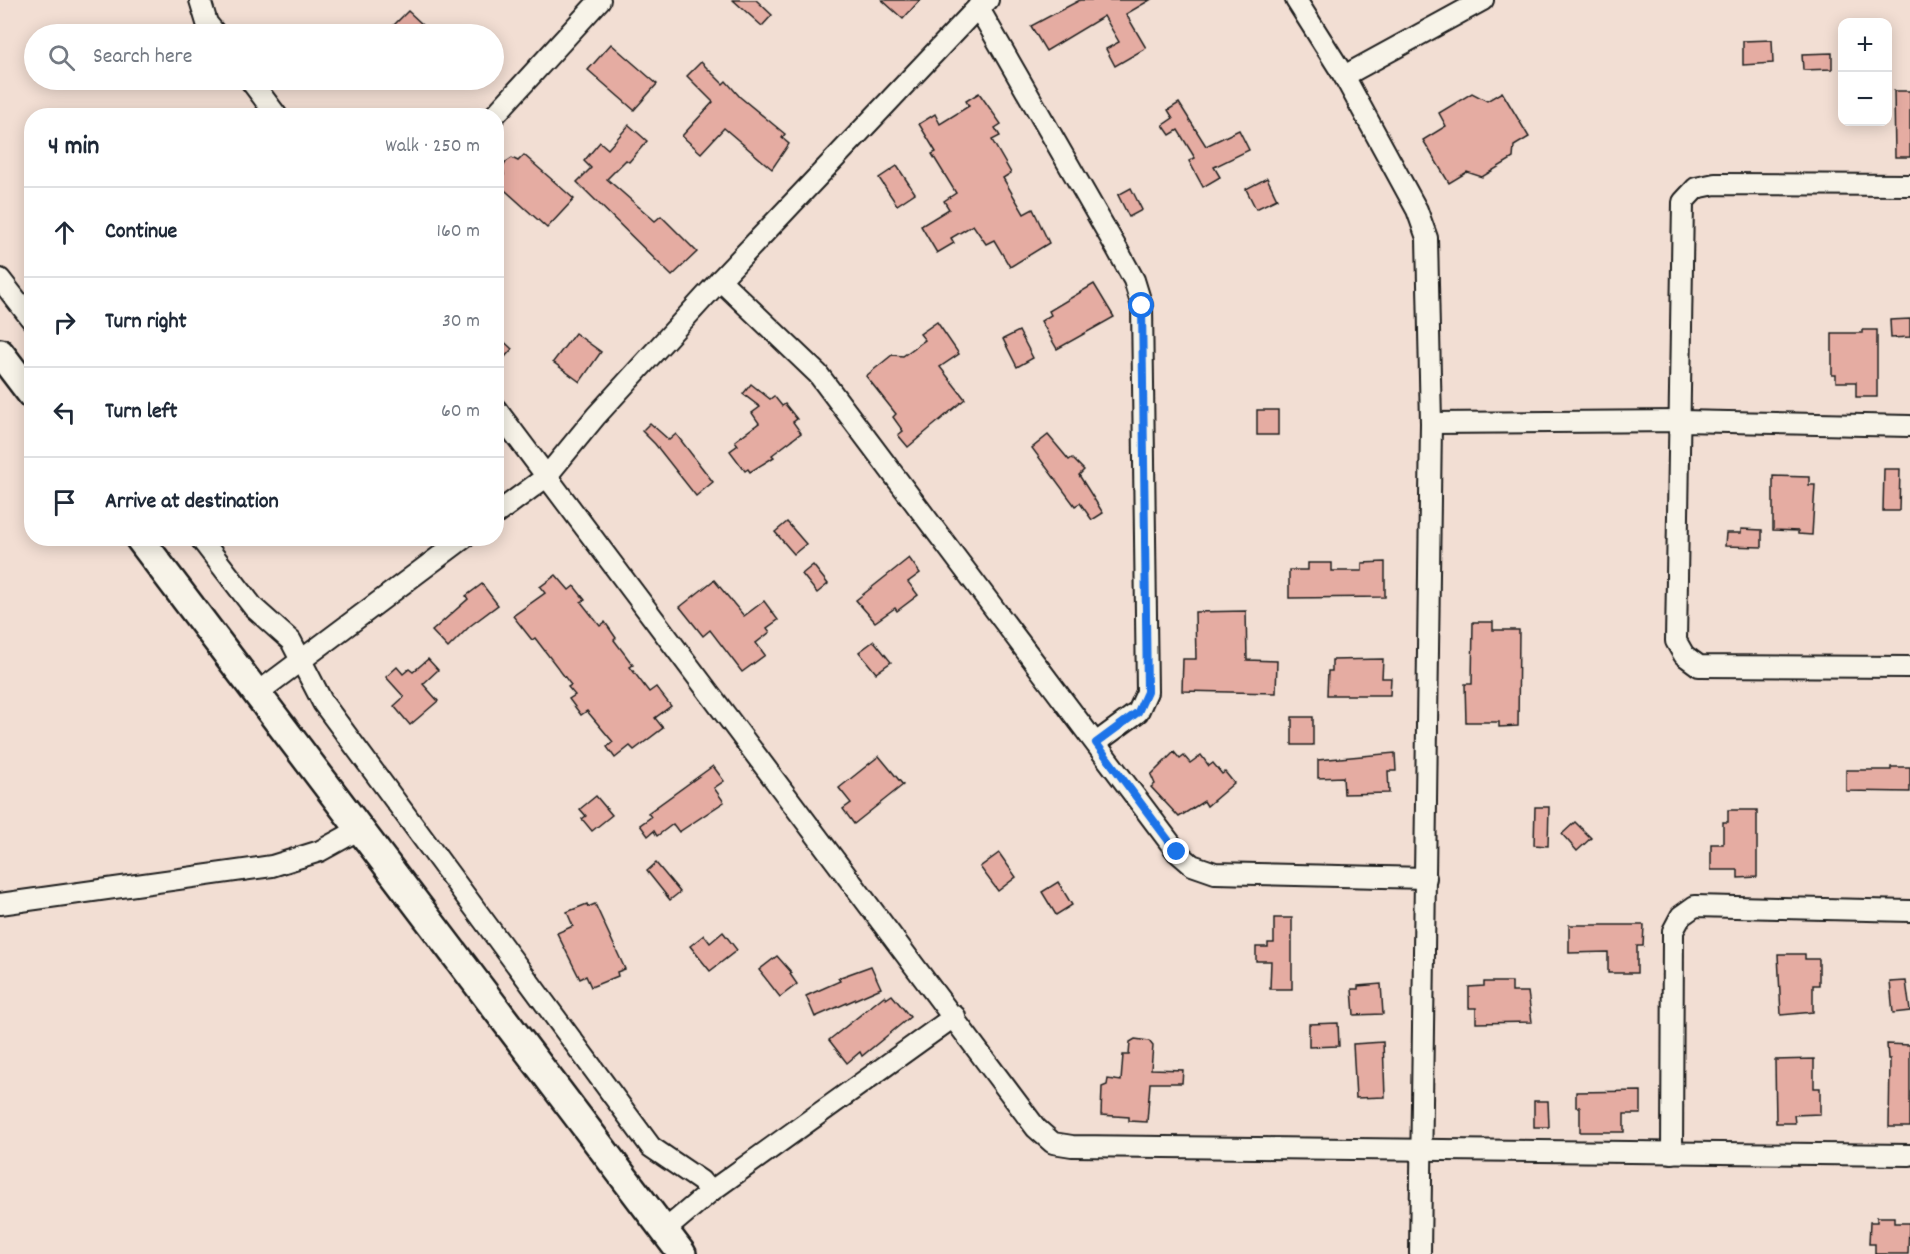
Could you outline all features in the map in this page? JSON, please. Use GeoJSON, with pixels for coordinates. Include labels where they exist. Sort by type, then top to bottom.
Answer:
{"type":"FeatureCollection","features":[{"type":"Feature","properties":{"kind":"street"},"geometry":{"type":"LineString","coordinates":[[200,0],[208,24]]}},
{"type":"Feature","properties":{"kind":"street"},"geometry":{"type":"LineString","coordinates":[[501,108],[600,0]]}},
{"type":"Feature","properties":{"kind":"street"},"geometry":{"type":"LineString","coordinates":[[1296,0],[1344,76],[1417,210],[1427,238],[1431,423],[1420,1254]]}},
{"type":"Feature","properties":{"kind":"street"},"geometry":{"type":"LineString","coordinates":[[1344,76],[1483,0]]}},
{"type":"Feature","properties":{"kind":"street"},"geometry":{"type":"LineString","coordinates":[[504,508],[546,477],[596,416],[720,280],[983,3],[1134,280],[1142,306],[1147,692],[1138,712],[1096,743]]}},
{"type":"Feature","properties":{"kind":"street"},"geometry":{"type":"LineString","coordinates":[[258,90],[271,108]]}},
{"type":"Feature","properties":{"kind":"street"},"geometry":{"type":"LineString","coordinates":[[1910,185],[1715,184],[1696,188],[1683,202],[1676,641],[1684,655],[1699,666],[1910,667]]}},
{"type":"Feature","properties":{"kind":"street"},"geometry":{"type":"LineString","coordinates":[[0,279],[24,310]]}},
{"type":"Feature","properties":{"kind":"street"},"geometry":{"type":"LineString","coordinates":[[720,280],[818,374],[1177,852],[1192,865],[1215,873],[1426,878]]}},
{"type":"Feature","properties":{"kind":"street"},"geometry":{"type":"LineString","coordinates":[[0,353],[24,384]]}},
{"type":"Feature","properties":{"kind":"street"},"geometry":{"type":"LineString","coordinates":[[504,420],[1036,1128],[1053,1143],[1072,1146],[1910,1155]]}},
{"type":"Feature","properties":{"kind":"street"},"geometry":{"type":"LineString","coordinates":[[1431,423],[1681,421],[1910,426]]}},
{"type":"Feature","properties":{"kind":"street"},"geometry":{"type":"LineString","coordinates":[[145,546],[358,830],[682,1254]]}},
{"type":"Feature","properties":{"kind":"street"},"geometry":{"type":"LineString","coordinates":[[206,546],[254,608],[287,636],[323,704],[651,1147],[702,1181],[710,1192]]}},
{"type":"Feature","properties":{"kind":"street"},"geometry":{"type":"LineString","coordinates":[[256,694],[453,546]]}},
{"type":"Feature","properties":{"kind":"street"},"geometry":{"type":"LineString","coordinates":[[0,904],[272,866],[320,851],[358,830]]}},
{"type":"Feature","properties":{"kind":"street"},"geometry":{"type":"LineString","coordinates":[[1672,1153],[1673,931],[1681,916],[1695,906],[1910,911]]}},
{"type":"Feature","properties":{"kind":"street"},"geometry":{"type":"LineString","coordinates":[[664,1231],[710,1192],[954,1016]]}},
{"type":"Feature","properties":{"kind":"building"},"geometry":{"type":"Polygon","coordinates":[[[733,0],[756,0],[772,15],[762,26],[733,0]]]}},
{"type":"Feature","properties":{"kind":"building"},"geometry":{"type":"Polygon","coordinates":[[[882,0],[920,0],[903,19],[882,0]]]}},
{"type":"Feature","properties":{"kind":"building"},"geometry":{"type":"Polygon","coordinates":[[[1080,0],[1150,0],[1126,14],[1146,48],[1115,66],[1106,49],[1119,42],[1104,16],[1046,51],[1031,26],[1080,0]]]}},
{"type":"Feature","properties":{"kind":"building"},"geometry":{"type":"Polygon","coordinates":[[[408,11],[422,24],[395,24],[408,11]]]}},
{"type":"Feature","properties":{"kind":"building"},"geometry":{"type":"Polygon","coordinates":[[[1772,40],[1773,63],[1743,65],[1743,41],[1772,40]]]}},
{"type":"Feature","properties":{"kind":"building"},"geometry":{"type":"Polygon","coordinates":[[[611,44],[657,84],[634,110],[588,70],[611,44]]]}},
{"type":"Feature","properties":{"kind":"building"},"geometry":{"type":"Polygon","coordinates":[[[1832,53],[1832,69],[1803,70],[1802,54],[1832,53]]]}},
{"type":"Feature","properties":{"kind":"building"},"geometry":{"type":"Polygon","coordinates":[[[701,62],[723,84],[726,81],[740,97],[785,134],[782,138],[789,144],[772,169],[724,128],[701,153],[682,136],[713,102],[687,76],[701,62]]]}},
{"type":"Feature","properties":{"kind":"building"},"geometry":{"type":"Polygon","coordinates":[[[1894,91],[1910,91],[1910,157],[1895,157],[1894,91]]]}},
{"type":"Feature","properties":{"kind":"building"},"geometry":{"type":"Polygon","coordinates":[[[1502,92],[1529,137],[1514,146],[1513,158],[1482,177],[1467,172],[1449,183],[1423,140],[1446,126],[1439,113],[1472,93],[1487,101],[1502,92]]]}},
{"type":"Feature","properties":{"kind":"building"},"geometry":{"type":"Polygon","coordinates":[[[979,93],[1001,124],[995,128],[1000,136],[992,140],[1011,173],[1003,178],[1024,214],[1033,209],[1049,243],[1010,267],[994,240],[986,244],[973,225],[951,238],[954,243],[937,253],[921,226],[949,209],[944,201],[956,193],[932,154],[936,152],[919,124],[935,114],[940,124],[969,106],[966,101],[979,93]]]}},
{"type":"Feature","properties":{"kind":"building"},"geometry":{"type":"Polygon","coordinates":[[[1179,103],[1206,146],[1239,130],[1249,150],[1214,167],[1220,177],[1203,187],[1189,161],[1195,158],[1178,130],[1170,135],[1163,125],[1173,118],[1168,110],[1179,103]]]}},
{"type":"Feature","properties":{"kind":"building"},"geometry":{"type":"Polygon","coordinates":[[[629,125],[647,141],[629,162],[626,160],[607,179],[655,221],[661,216],[697,252],[672,276],[577,182],[591,168],[584,161],[600,142],[608,149],[629,125]]]}},
{"type":"Feature","properties":{"kind":"building"},"geometry":{"type":"Polygon","coordinates":[[[524,155],[574,199],[547,228],[504,189],[504,165],[512,158],[518,161],[524,155]]]}},
{"type":"Feature","properties":{"kind":"building"},"geometry":{"type":"Polygon","coordinates":[[[897,166],[915,193],[897,205],[879,178],[897,166]]]}},
{"type":"Feature","properties":{"kind":"building"},"geometry":{"type":"Polygon","coordinates":[[[1267,178],[1277,199],[1256,209],[1246,189],[1267,178]]]}},
{"type":"Feature","properties":{"kind":"building"},"geometry":{"type":"Polygon","coordinates":[[[1131,188],[1142,210],[1129,217],[1118,195],[1131,188]]]}},
{"type":"Feature","properties":{"kind":"building"},"geometry":{"type":"Polygon","coordinates":[[[1094,284],[1114,317],[1057,349],[1041,321],[1051,315],[1049,311],[1094,284]]]}},
{"type":"Feature","properties":{"kind":"building"},"geometry":{"type":"Polygon","coordinates":[[[1910,319],[1910,337],[1891,338],[1890,320],[1910,319]]]}},
{"type":"Feature","properties":{"kind":"building"},"geometry":{"type":"Polygon","coordinates":[[[937,322],[959,354],[940,367],[965,399],[908,447],[898,435],[903,431],[893,417],[896,414],[866,376],[892,355],[903,356],[925,340],[920,334],[937,322]]]}},
{"type":"Feature","properties":{"kind":"building"},"geometry":{"type":"Polygon","coordinates":[[[1862,330],[1877,330],[1877,397],[1856,397],[1856,382],[1836,382],[1836,375],[1832,375],[1832,333],[1862,333],[1862,330]]]}},
{"type":"Feature","properties":{"kind":"building"},"geometry":{"type":"Polygon","coordinates":[[[1019,331],[1033,358],[1017,367],[1003,339],[1019,331]]]}},
{"type":"Feature","properties":{"kind":"building"},"geometry":{"type":"Polygon","coordinates":[[[575,333],[601,352],[580,382],[553,362],[575,333]]]}},
{"type":"Feature","properties":{"kind":"building"},"geometry":{"type":"Polygon","coordinates":[[[504,342],[512,349],[504,358],[504,342]]]}},
{"type":"Feature","properties":{"kind":"building"},"geometry":{"type":"Polygon","coordinates":[[[751,384],[770,399],[774,396],[782,406],[785,404],[797,419],[793,422],[801,433],[772,455],[774,457],[750,472],[748,469],[745,471],[730,451],[738,445],[735,441],[759,423],[752,413],[760,407],[743,394],[751,384]]]}},
{"type":"Feature","properties":{"kind":"building"},"geometry":{"type":"Polygon","coordinates":[[[1257,410],[1278,410],[1278,435],[1257,435],[1257,410]]]}},
{"type":"Feature","properties":{"kind":"building"},"geometry":{"type":"Polygon","coordinates":[[[650,423],[669,440],[676,434],[713,482],[696,496],[642,431],[650,423]]]}},
{"type":"Feature","properties":{"kind":"building"},"geometry":{"type":"Polygon","coordinates":[[[1048,435],[1069,460],[1072,458],[1084,470],[1079,475],[1103,513],[1092,520],[1080,503],[1075,506],[1032,448],[1048,435]]]}},
{"type":"Feature","properties":{"kind":"building"},"geometry":{"type":"Polygon","coordinates":[[[1884,469],[1900,469],[1899,511],[1883,511],[1884,469]]]}},
{"type":"Feature","properties":{"kind":"building"},"geometry":{"type":"Polygon","coordinates":[[[1773,476],[1809,477],[1809,485],[1815,485],[1812,535],[1798,534],[1798,531],[1773,530],[1773,476]]]}},
{"type":"Feature","properties":{"kind":"building"},"geometry":{"type":"Polygon","coordinates":[[[787,522],[806,544],[794,554],[775,532],[787,522]]]}},
{"type":"Feature","properties":{"kind":"building"},"geometry":{"type":"Polygon","coordinates":[[[1741,529],[1762,530],[1762,547],[1725,546],[1726,533],[1741,533],[1741,529]]]}},
{"type":"Feature","properties":{"kind":"building"},"geometry":{"type":"Polygon","coordinates":[[[909,558],[920,573],[908,582],[918,595],[897,611],[895,608],[875,622],[856,600],[909,558]]]}},
{"type":"Feature","properties":{"kind":"building"},"geometry":{"type":"Polygon","coordinates":[[[1385,562],[1385,597],[1289,598],[1289,570],[1308,570],[1308,563],[1332,563],[1332,571],[1362,571],[1362,563],[1385,562]]]}},
{"type":"Feature","properties":{"kind":"building"},"geometry":{"type":"Polygon","coordinates":[[[813,565],[828,584],[817,593],[802,574],[813,565]]]}},
{"type":"Feature","properties":{"kind":"building"},"geometry":{"type":"Polygon","coordinates":[[[556,575],[569,590],[574,586],[585,600],[581,602],[600,626],[605,622],[616,638],[614,640],[633,665],[630,667],[649,692],[656,687],[671,706],[655,718],[663,728],[634,750],[630,746],[615,758],[607,747],[613,742],[587,711],[581,715],[569,699],[575,695],[568,687],[571,685],[535,638],[532,640],[513,616],[545,593],[540,587],[556,575]]]}},
{"type":"Feature","properties":{"kind":"building"},"geometry":{"type":"Polygon","coordinates":[[[714,580],[744,616],[764,601],[778,620],[767,628],[770,632],[756,643],[765,655],[742,672],[710,630],[703,636],[680,607],[714,580]]]}},
{"type":"Feature","properties":{"kind":"building"},"geometry":{"type":"Polygon","coordinates":[[[482,584],[498,605],[470,626],[448,648],[432,631],[468,599],[466,596],[482,584]]]}},
{"type":"Feature","properties":{"kind":"building"},"geometry":{"type":"Polygon","coordinates":[[[1246,611],[1247,660],[1277,661],[1276,693],[1182,691],[1183,659],[1196,659],[1195,612],[1246,611]]]}},
{"type":"Feature","properties":{"kind":"building"},"geometry":{"type":"Polygon","coordinates":[[[1473,622],[1493,622],[1493,630],[1519,630],[1518,726],[1499,727],[1499,722],[1466,722],[1465,684],[1472,684],[1473,622]]]}},
{"type":"Feature","properties":{"kind":"building"},"geometry":{"type":"Polygon","coordinates":[[[874,641],[891,662],[876,673],[859,652],[874,641]]]}},
{"type":"Feature","properties":{"kind":"building"},"geometry":{"type":"Polygon","coordinates":[[[428,659],[438,670],[423,684],[438,701],[410,725],[394,706],[404,697],[386,677],[397,667],[403,674],[409,669],[413,672],[428,659]]]}},
{"type":"Feature","properties":{"kind":"building"},"geometry":{"type":"Polygon","coordinates":[[[1383,659],[1382,678],[1391,678],[1390,695],[1327,695],[1328,671],[1332,671],[1332,660],[1383,659]]]}},
{"type":"Feature","properties":{"kind":"building"},"geometry":{"type":"Polygon","coordinates":[[[1292,717],[1313,717],[1313,745],[1292,745],[1292,717]]]}},
{"type":"Feature","properties":{"kind":"building"},"geometry":{"type":"Polygon","coordinates":[[[1174,752],[1180,759],[1184,756],[1190,763],[1201,755],[1209,766],[1213,763],[1234,783],[1207,806],[1204,801],[1179,817],[1151,787],[1155,784],[1151,775],[1174,752]]]}},
{"type":"Feature","properties":{"kind":"building"},"geometry":{"type":"Polygon","coordinates":[[[1395,753],[1396,771],[1388,771],[1389,793],[1344,794],[1343,777],[1318,778],[1318,760],[1395,753]]]}},
{"type":"Feature","properties":{"kind":"building"},"geometry":{"type":"Polygon","coordinates":[[[879,756],[903,785],[854,824],[843,809],[851,803],[839,788],[879,756]]]}},
{"type":"Feature","properties":{"kind":"building"},"geometry":{"type":"Polygon","coordinates":[[[713,766],[724,781],[714,788],[724,802],[679,832],[673,824],[657,836],[654,831],[648,836],[640,825],[651,817],[648,813],[713,766]]]}},
{"type":"Feature","properties":{"kind":"building"},"geometry":{"type":"Polygon","coordinates":[[[1891,767],[1910,767],[1910,792],[1846,791],[1846,770],[1891,770],[1891,767]]]}},
{"type":"Feature","properties":{"kind":"building"},"geometry":{"type":"Polygon","coordinates":[[[596,796],[612,815],[592,831],[582,819],[586,816],[580,809],[596,796]]]}},
{"type":"Feature","properties":{"kind":"building"},"geometry":{"type":"Polygon","coordinates":[[[1535,807],[1549,807],[1548,846],[1534,845],[1535,807]]]}},
{"type":"Feature","properties":{"kind":"building"},"geometry":{"type":"Polygon","coordinates":[[[1728,810],[1757,810],[1757,877],[1738,878],[1738,870],[1711,870],[1711,844],[1723,844],[1723,822],[1728,822],[1728,810]]]}},
{"type":"Feature","properties":{"kind":"building"},"geometry":{"type":"Polygon","coordinates":[[[1575,822],[1591,838],[1577,851],[1562,834],[1575,822]]]}},
{"type":"Feature","properties":{"kind":"building"},"geometry":{"type":"Polygon","coordinates":[[[999,853],[1016,877],[998,891],[980,867],[999,853]]]}},
{"type":"Feature","properties":{"kind":"building"},"geometry":{"type":"Polygon","coordinates":[[[656,863],[680,892],[670,900],[647,871],[656,863]]]}},
{"type":"Feature","properties":{"kind":"building"},"geometry":{"type":"Polygon","coordinates":[[[1058,882],[1072,905],[1056,915],[1042,892],[1058,882]]]}},
{"type":"Feature","properties":{"kind":"building"},"geometry":{"type":"Polygon","coordinates":[[[587,904],[588,907],[595,904],[625,969],[617,972],[618,976],[591,987],[586,976],[580,979],[557,933],[573,926],[567,912],[587,904]]]}},
{"type":"Feature","properties":{"kind":"building"},"geometry":{"type":"Polygon","coordinates":[[[1274,918],[1292,918],[1292,989],[1270,989],[1271,961],[1256,961],[1256,947],[1268,947],[1268,943],[1274,943],[1274,918]]]}},
{"type":"Feature","properties":{"kind":"building"},"geometry":{"type":"Polygon","coordinates":[[[1569,925],[1644,925],[1643,946],[1637,946],[1637,973],[1608,973],[1608,952],[1569,953],[1569,925]]]}},
{"type":"Feature","properties":{"kind":"building"},"geometry":{"type":"Polygon","coordinates":[[[723,932],[737,950],[710,971],[690,946],[704,935],[710,943],[723,932]]]}},
{"type":"Feature","properties":{"kind":"building"},"geometry":{"type":"Polygon","coordinates":[[[1778,954],[1805,954],[1805,959],[1819,959],[1819,985],[1813,985],[1813,1012],[1781,1015],[1778,954]]]}},
{"type":"Feature","properties":{"kind":"building"},"geometry":{"type":"Polygon","coordinates":[[[777,956],[792,973],[790,974],[797,984],[780,997],[759,970],[777,956]]]}},
{"type":"Feature","properties":{"kind":"building"},"geometry":{"type":"Polygon","coordinates":[[[871,966],[881,988],[815,1017],[806,996],[840,981],[838,978],[871,966]]]}},
{"type":"Feature","properties":{"kind":"building"},"geometry":{"type":"Polygon","coordinates":[[[1906,981],[1910,1011],[1893,1013],[1890,982],[1906,981]]]}},
{"type":"Feature","properties":{"kind":"building"},"geometry":{"type":"Polygon","coordinates":[[[1484,982],[1512,982],[1512,992],[1528,992],[1532,1022],[1476,1023],[1476,1008],[1469,1008],[1469,987],[1484,986],[1484,982]]]}},
{"type":"Feature","properties":{"kind":"building"},"geometry":{"type":"Polygon","coordinates":[[[1381,984],[1383,1014],[1354,1015],[1352,989],[1358,989],[1358,986],[1381,984]]]}},
{"type":"Feature","properties":{"kind":"building"},"geometry":{"type":"Polygon","coordinates":[[[892,995],[910,1017],[862,1056],[860,1052],[847,1063],[829,1040],[884,996],[886,999],[892,995]]]}},
{"type":"Feature","properties":{"kind":"building"},"geometry":{"type":"Polygon","coordinates":[[[1338,1023],[1339,1046],[1309,1047],[1309,1024],[1338,1023]]]}},
{"type":"Feature","properties":{"kind":"building"},"geometry":{"type":"Polygon","coordinates":[[[1135,1039],[1149,1041],[1153,1046],[1151,1069],[1183,1070],[1182,1083],[1150,1083],[1147,1122],[1129,1121],[1129,1117],[1101,1115],[1102,1087],[1107,1085],[1108,1079],[1121,1081],[1123,1055],[1129,1055],[1130,1042],[1135,1039]]]}},
{"type":"Feature","properties":{"kind":"building"},"geometry":{"type":"Polygon","coordinates":[[[1383,1042],[1385,1097],[1356,1098],[1353,1044],[1383,1042]]]}},
{"type":"Feature","properties":{"kind":"building"},"geometry":{"type":"Polygon","coordinates":[[[1887,1044],[1910,1045],[1910,1127],[1889,1127],[1890,1059],[1888,1059],[1887,1044]]]}},
{"type":"Feature","properties":{"kind":"building"},"geometry":{"type":"Polygon","coordinates":[[[1814,1059],[1814,1088],[1820,1088],[1820,1114],[1794,1115],[1795,1123],[1776,1123],[1775,1060],[1814,1059]]]}},
{"type":"Feature","properties":{"kind":"building"},"geometry":{"type":"Polygon","coordinates":[[[1641,1091],[1641,1114],[1624,1114],[1624,1132],[1580,1132],[1580,1107],[1576,1107],[1576,1092],[1641,1091]]]}},
{"type":"Feature","properties":{"kind":"building"},"geometry":{"type":"Polygon","coordinates":[[[1534,1101],[1548,1101],[1549,1127],[1534,1127],[1534,1101]]]}},
{"type":"Feature","properties":{"kind":"building"},"geometry":{"type":"Polygon","coordinates":[[[1877,1217],[1894,1217],[1894,1223],[1909,1223],[1908,1254],[1875,1254],[1875,1244],[1869,1244],[1870,1222],[1877,1222],[1877,1217]]]}},
{"type":"Feature","properties":{"kind":"route"},"geometry":{"type":"LineString","coordinates":[[1142,306],[1147,692],[1138,712],[1096,743],[1177,852]]}}]}
